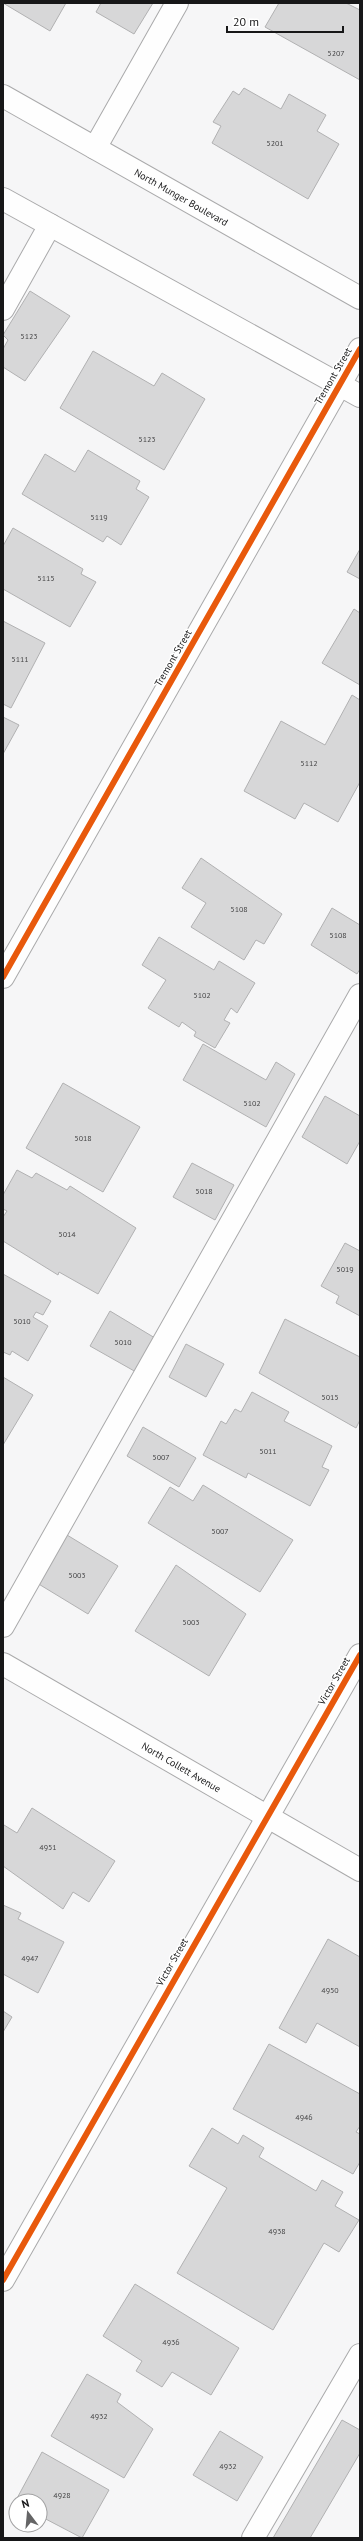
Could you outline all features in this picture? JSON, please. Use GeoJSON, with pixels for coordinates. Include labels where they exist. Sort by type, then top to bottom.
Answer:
{"type":"FeatureCollection","features":[{"type":"Feature","properties":{"kind":"street"},"geometry":{"type":"LineString","coordinates":[[95,148],[177,3]]}},
{"type":"Feature","properties":{"kind":"street","name":"North Munger Boulevard"},"geometry":{"type":"LineString","coordinates":[[3,96],[360,298]]}},
{"type":"Feature","properties":{"kind":"street"},"geometry":{"type":"LineString","coordinates":[[3,199],[360,396]]}},
{"type":"Feature","properties":{"kind":"street"},"geometry":{"type":"LineString","coordinates":[[3,309],[50,225]]}},
{"type":"Feature","properties":{"kind":"street","name":"Tremont Street"},"geometry":{"type":"LineString","coordinates":[[3,977],[360,349]]}},
{"type":"Feature","properties":{"kind":"street"},"geometry":{"type":"LineString","coordinates":[[3,1626],[360,995]]}},
{"type":"Feature","properties":{"kind":"street","name":"Victor Street"},"geometry":{"type":"LineString","coordinates":[[3,2280],[266,1817],[360,1655]]}},
{"type":"Feature","properties":{"kind":"street","name":"North Collett Avenue"},"geometry":{"type":"LineString","coordinates":[[3,1664],[360,1870]]}},
{"type":"Feature","properties":{"kind":"street"},"geometry":{"type":"LineString","coordinates":[[253,2538],[360,2355]]}},
{"type":"Feature","properties":{"kind":"building"},"geometry":{"type":"Polygon","coordinates":[[[3,3],[66,3],[50,31],[3,3]]]}},
{"type":"Feature","properties":{"kind":"building"},"geometry":{"type":"Polygon","coordinates":[[[101,3],[153,3],[134,34],[96,12],[101,3]]]}},
{"type":"Feature","properties":{"kind":"building"},"geometry":{"type":"Polygon","coordinates":[[[279,3],[346,3],[360,10],[360,80],[265,27],[279,3]]]}},
{"type":"Feature","properties":{"kind":"building"},"geometry":{"type":"Polygon","coordinates":[[[244,88],[281,109],[289,94],[326,115],[317,131],[339,144],[308,199],[212,143],[221,126],[213,122],[233,91],[239,95],[244,88]]]}},
{"type":"Feature","properties":{"kind":"building"},"geometry":{"type":"Polygon","coordinates":[[[30,291],[70,316],[25,381],[3,367],[3,349],[8,340],[3,335],[30,291]]]}},
{"type":"Feature","properties":{"kind":"building"},"geometry":{"type":"Polygon","coordinates":[[[93,351],[154,386],[162,373],[205,399],[164,470],[60,408],[93,351]]]}},
{"type":"Feature","properties":{"kind":"building"},"geometry":{"type":"Polygon","coordinates":[[[88,450],[140,481],[136,489],[149,497],[121,545],[107,536],[103,542],[22,494],[45,454],[75,472],[88,450]]]}},
{"type":"Feature","properties":{"kind":"building"},"geometry":{"type":"Polygon","coordinates":[[[13,528],[83,569],[81,574],[96,582],[70,627],[3,589],[3,546],[13,528]]]}},
{"type":"Feature","properties":{"kind":"building"},"geometry":{"type":"Polygon","coordinates":[[[360,549],[360,579],[347,572],[360,549]]]}},
{"type":"Feature","properties":{"kind":"building"},"geometry":{"type":"Polygon","coordinates":[[[354,609],[360,613],[360,685],[322,663],[354,609]]]}},
{"type":"Feature","properties":{"kind":"building"},"geometry":{"type":"Polygon","coordinates":[[[3,621],[45,643],[11,708],[3,704],[3,621]]]}},
{"type":"Feature","properties":{"kind":"building"},"geometry":{"type":"Polygon","coordinates":[[[352,695],[360,700],[360,782],[338,822],[304,803],[295,819],[244,791],[281,721],[325,745],[352,695]]]}},
{"type":"Feature","properties":{"kind":"building"},"geometry":{"type":"Polygon","coordinates":[[[3,717],[19,725],[3,754],[3,717]]]}},
{"type":"Feature","properties":{"kind":"building"},"geometry":{"type":"Polygon","coordinates":[[[201,858],[282,914],[264,944],[256,940],[244,960],[191,927],[206,903],[182,888],[201,858]]]}},
{"type":"Feature","properties":{"kind":"building"},"geometry":{"type":"Polygon","coordinates":[[[332,908],[360,925],[360,969],[357,974],[311,945],[332,908]]]}},
{"type":"Feature","properties":{"kind":"building"},"geometry":{"type":"Polygon","coordinates":[[[159,937],[214,970],[219,961],[255,983],[237,1013],[231,1008],[224,1020],[230,1023],[215,1048],[194,1036],[196,1032],[182,1022],[179,1027],[148,1008],[166,980],[142,965],[159,937]]]}},
{"type":"Feature","properties":{"kind":"building"},"geometry":{"type":"Polygon","coordinates":[[[203,1044],[266,1080],[276,1062],[295,1074],[266,1127],[183,1080],[203,1044]]]}},
{"type":"Feature","properties":{"kind":"building"},"geometry":{"type":"Polygon","coordinates":[[[63,1083],[140,1127],[103,1192],[26,1148],[63,1083]]]}},
{"type":"Feature","properties":{"kind":"building"},"geometry":{"type":"Polygon","coordinates":[[[325,1096],[360,1116],[360,1141],[347,1164],[302,1137],[325,1096]]]}},
{"type":"Feature","properties":{"kind":"building"},"geometry":{"type":"Polygon","coordinates":[[[192,1163],[234,1185],[215,1220],[173,1197],[192,1163]]]}},
{"type":"Feature","properties":{"kind":"building"},"geometry":{"type":"Polygon","coordinates":[[[17,1170],[32,1178],[36,1173],[67,1190],[70,1186],[136,1228],[98,1294],[59,1272],[58,1275],[3,1241],[3,1217],[7,1211],[3,1209],[3,1195],[17,1170]]]}},
{"type":"Feature","properties":{"kind":"building"},"geometry":{"type":"Polygon","coordinates":[[[345,1243],[360,1251],[360,1316],[336,1303],[339,1296],[321,1286],[345,1243]]]}},
{"type":"Feature","properties":{"kind":"building"},"geometry":{"type":"Polygon","coordinates":[[[3,1274],[51,1301],[43,1315],[36,1312],[33,1317],[48,1326],[28,1361],[12,1351],[10,1355],[3,1352],[3,1274]]]}},
{"type":"Feature","properties":{"kind":"building"},"geometry":{"type":"Polygon","coordinates":[[[110,1311],[155,1338],[136,1372],[90,1346],[110,1311]]]}},
{"type":"Feature","properties":{"kind":"building"},"geometry":{"type":"Polygon","coordinates":[[[285,1319],[360,1357],[360,1420],[356,1428],[259,1373],[285,1319]]]}},
{"type":"Feature","properties":{"kind":"building"},"geometry":{"type":"Polygon","coordinates":[[[186,1344],[224,1364],[206,1397],[169,1377],[186,1344]]]}},
{"type":"Feature","properties":{"kind":"building"},"geometry":{"type":"Polygon","coordinates":[[[3,1377],[33,1395],[3,1445],[3,1377]]]}},
{"type":"Feature","properties":{"kind":"building"},"geometry":{"type":"Polygon","coordinates":[[[252,1392],[289,1412],[284,1421],[332,1446],[322,1467],[329,1470],[310,1506],[248,1473],[246,1478],[203,1455],[221,1421],[226,1424],[235,1409],[241,1412],[252,1392]]]}},
{"type":"Feature","properties":{"kind":"building"},"geometry":{"type":"Polygon","coordinates":[[[143,1427],[196,1458],[179,1487],[127,1456],[143,1427]]]}},
{"type":"Feature","properties":{"kind":"building"},"geometry":{"type":"Polygon","coordinates":[[[203,1485],[293,1540],[260,1592],[148,1523],[170,1487],[193,1501],[203,1485]]]}},
{"type":"Feature","properties":{"kind":"building"},"geometry":{"type":"Polygon","coordinates":[[[67,1535],[118,1566],[88,1614],[37,1583],[67,1535]]]}},
{"type":"Feature","properties":{"kind":"building"},"geometry":{"type":"Polygon","coordinates":[[[176,1565],[246,1614],[209,1676],[135,1631],[176,1565]]]}},
{"type":"Feature","properties":{"kind":"building"},"geometry":{"type":"Polygon","coordinates":[[[32,1808],[115,1861],[89,1902],[73,1892],[63,1909],[3,1866],[4,1825],[17,1833],[32,1808]]]}},
{"type":"Feature","properties":{"kind":"building"},"geometry":{"type":"Polygon","coordinates":[[[3,1905],[21,1913],[18,1919],[64,1942],[38,1993],[3,1974],[3,1905]]]}},
{"type":"Feature","properties":{"kind":"building"},"geometry":{"type":"Polygon","coordinates":[[[328,1939],[360,1957],[360,2047],[317,2023],[306,2043],[279,2028],[328,1939]]]}},
{"type":"Feature","properties":{"kind":"building"},"geometry":{"type":"Polygon","coordinates":[[[3,2011],[12,2017],[3,2032],[3,2011]]]}},
{"type":"Feature","properties":{"kind":"building"},"geometry":{"type":"Polygon","coordinates":[[[269,2044],[360,2094],[360,2126],[356,2132],[360,2134],[360,2162],[353,2174],[233,2109],[269,2044]]]}},
{"type":"Feature","properties":{"kind":"building"},"geometry":{"type":"Polygon","coordinates":[[[212,2128],[238,2144],[243,2135],[264,2148],[259,2157],[316,2191],[322,2180],[343,2192],[335,2206],[359,2220],[339,2252],[324,2243],[273,2330],[177,2273],[227,2188],[189,2166],[212,2128]]]}},
{"type":"Feature","properties":{"kind":"building"},"geometry":{"type":"Polygon","coordinates":[[[135,2284],[239,2348],[211,2395],[172,2372],[162,2387],[136,2371],[142,2361],[103,2336],[135,2284]]]}},
{"type":"Feature","properties":{"kind":"building"},"geometry":{"type":"Polygon","coordinates":[[[87,2374],[121,2394],[117,2402],[153,2429],[124,2478],[51,2436],[87,2374]]]}},
{"type":"Feature","properties":{"kind":"building"},"geometry":{"type":"Polygon","coordinates":[[[342,2420],[360,2430],[360,2453],[310,2538],[273,2538],[342,2420]]]}},
{"type":"Feature","properties":{"kind":"building"},"geometry":{"type":"Polygon","coordinates":[[[220,2431],[263,2457],[237,2501],[193,2475],[220,2431]]]}},
{"type":"Feature","properties":{"kind":"building"},"geometry":{"type":"Polygon","coordinates":[[[42,2452],[109,2490],[82,2538],[48,2520],[48,2493],[20,2493],[42,2452]]]}},
{"type":"Feature","properties":{"kind":"cycle path"},"geometry":{"type":"LineString","coordinates":[[3,977],[360,349]]}},
{"type":"Feature","properties":{"kind":"cycle path"},"geometry":{"type":"LineString","coordinates":[[3,2280],[360,1655]]}}]}
